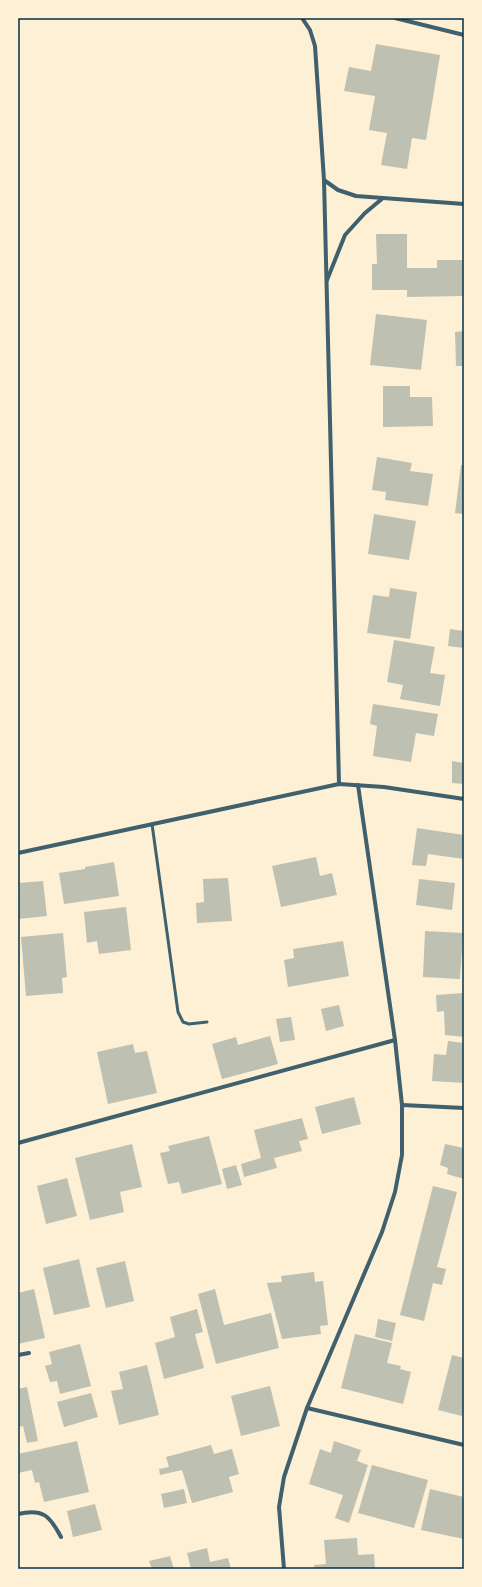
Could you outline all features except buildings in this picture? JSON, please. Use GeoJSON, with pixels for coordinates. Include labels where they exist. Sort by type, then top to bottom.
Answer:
{"type":"FeatureCollection","features":[{"type":"Feature","properties":{"kind":"street"},"geometry":{"type":"LineString","coordinates":[[302,18],[310,30],[315,46],[324,180],[340,784]]}},
{"type":"Feature","properties":{"kind":"street"},"geometry":{"type":"LineString","coordinates":[[394,18],[464,36]]}},
{"type":"Feature","properties":{"kind":"street"},"geometry":{"type":"LineString","coordinates":[[324,180],[338,190],[356,196],[464,204]]}},
{"type":"Feature","properties":{"kind":"street"},"geometry":{"type":"LineString","coordinates":[[327,282],[345,236],[365,213],[383,198]]}},
{"type":"Feature","properties":{"kind":"street"},"geometry":{"type":"LineString","coordinates":[[18,853],[340,784],[464,799]]}},
{"type":"Feature","properties":{"kind":"street"},"geometry":{"type":"LineString","coordinates":[[284,1569],[279,1507],[284,1477],[307,1408],[382,1232],[395,1192],[402,1155],[402,1105],[395,1040],[358,785]]}},
{"type":"Feature","properties":{"kind":"street"},"geometry":{"type":"LineString","coordinates":[[18,1143],[395,1040]]}},
{"type":"Feature","properties":{"kind":"street"},"geometry":{"type":"LineString","coordinates":[[402,1105],[464,1108]]}},
{"type":"Feature","properties":{"kind":"street"},"geometry":{"type":"LineString","coordinates":[[18,1355],[29,1353]]}},
{"type":"Feature","properties":{"kind":"street"},"geometry":{"type":"LineString","coordinates":[[307,1408],[464,1445]]}},
{"type":"Feature","properties":{"kind":"street"},"geometry":{"type":"LineString","coordinates":[[18,1514],[28,1512],[44,1514],[53,1521],[61,1537]]}},
{"type":"Feature","properties":{"kind":"lane"},"geometry":{"type":"LineString","coordinates":[[152,824],[178,1012],[182,1022],[189,1024],[207,1022]]}}]}
